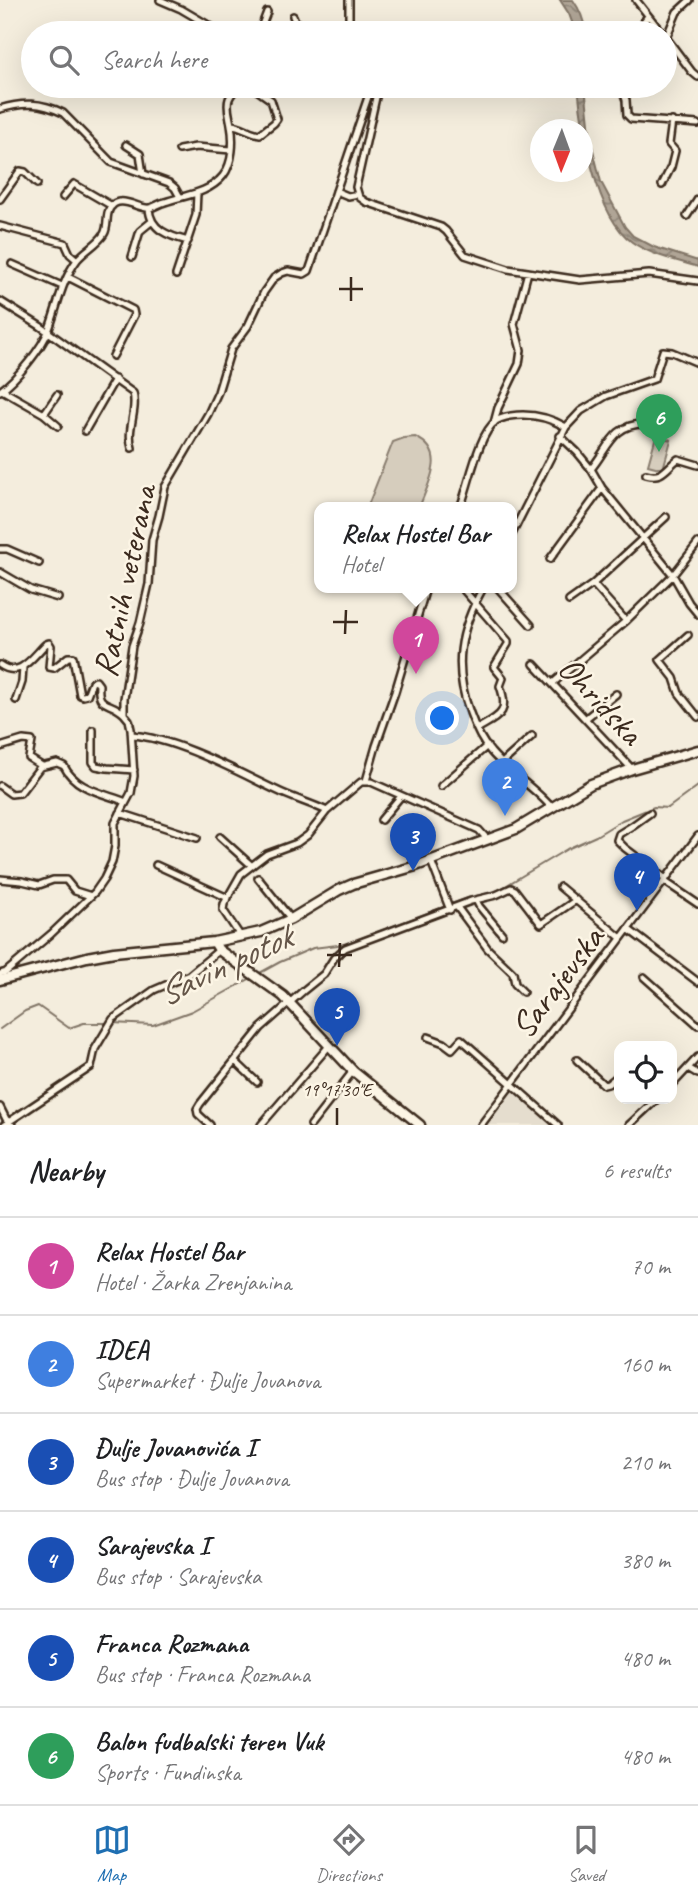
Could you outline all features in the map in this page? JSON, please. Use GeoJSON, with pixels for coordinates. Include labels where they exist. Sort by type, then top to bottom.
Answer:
{"type":"FeatureCollection","features":[{"type":"Feature","properties":{"kind":"street"},"geometry":{"type":"LineString","coordinates":[[160,0],[202,21]]}},
{"type":"Feature","properties":{"kind":"street"},"geometry":{"type":"LineString","coordinates":[[349,0],[349,21]]}},
{"type":"Feature","properties":{"kind":"street"},"geometry":{"type":"LineString","coordinates":[[636,0],[653,21]]}},
{"type":"Feature","properties":{"kind":"street"},"geometry":{"type":"LineString","coordinates":[[672,21],[677,12],[690,0]]}},
{"type":"Feature","properties":{"kind":"street"},"geometry":{"type":"LineString","coordinates":[[264,21],[267,12]]}},
{"type":"Feature","properties":{"kind":"street"},"geometry":{"type":"LineString","coordinates":[[293,16],[295,21]]}},
{"type":"Feature","properties":{"kind":"street"},"geometry":{"type":"LineString","coordinates":[[645,21],[649,16]]}},
{"type":"Feature","properties":{"kind":"street"},"geometry":{"type":"LineString","coordinates":[[677,53],[698,77]]}},
{"type":"Feature","properties":{"kind":"street"},"geometry":{"type":"LineString","coordinates":[[58,426],[44,414],[1,391],[17,376],[48,332],[62,286],[77,260],[105,233],[112,206],[129,202],[149,208],[197,193],[213,186],[222,177],[231,159],[230,98]]}},
{"type":"Feature","properties":{"kind":"street"},"geometry":{"type":"LineString","coordinates":[[231,125],[260,134],[277,119],[268,98]]}},
{"type":"Feature","properties":{"kind":"street","name":"Ratnih veterana"},"geometry":{"type":"LineString","coordinates":[[0,974],[42,942],[91,896],[100,886],[112,862],[115,823],[131,793],[134,770],[132,735],[124,714],[124,699],[132,646],[148,590],[152,540],[165,487],[208,414],[218,393],[231,349],[248,326],[264,292],[274,278],[282,273],[288,271],[304,274],[309,271],[368,98]]}},
{"type":"Feature","properties":{"kind":"street"},"geometry":{"type":"LineString","coordinates":[[376,98],[357,183],[358,194],[366,202],[441,227],[466,255],[497,266],[580,280],[649,274],[698,281]]}},
{"type":"Feature","properties":{"kind":"street"},"geometry":{"type":"LineString","coordinates":[[624,98],[628,117],[631,119],[698,124]]}},
{"type":"Feature","properties":{"kind":"street"},"geometry":{"type":"LineString","coordinates":[[0,109],[35,103],[63,113],[107,160],[173,186],[180,197]]}},
{"type":"Feature","properties":{"kind":"street"},"geometry":{"type":"LineString","coordinates":[[662,185],[675,151],[669,144],[672,121]]}},
{"type":"Feature","properties":{"kind":"street"},"geometry":{"type":"LineString","coordinates":[[125,145],[140,154],[143,174]]}},
{"type":"Feature","properties":{"kind":"street"},"geometry":{"type":"LineString","coordinates":[[179,150],[195,147],[231,150]]}},
{"type":"Feature","properties":{"kind":"street"},"geometry":{"type":"LineString","coordinates":[[0,199],[20,171],[25,172],[37,184]]}},
{"type":"Feature","properties":{"kind":"street"},"geometry":{"type":"LineString","coordinates":[[63,197],[74,184],[112,206]]}},
{"type":"Feature","properties":{"kind":"street"},"geometry":{"type":"LineString","coordinates":[[336,191],[348,196],[358,194]]}},
{"type":"Feature","properties":{"kind":"street"},"geometry":{"type":"LineString","coordinates":[[176,275],[196,215],[197,193]]}},
{"type":"Feature","properties":{"kind":"street"},"geometry":{"type":"LineString","coordinates":[[687,216],[698,199]]}},
{"type":"Feature","properties":{"kind":"street"},"geometry":{"type":"LineString","coordinates":[[149,208],[151,222],[165,233],[188,241]]}},
{"type":"Feature","properties":{"kind":"street"},"geometry":{"type":"LineString","coordinates":[[132,257],[140,231],[151,222]]}},
{"type":"Feature","properties":{"kind":"street"},"geometry":{"type":"LineString","coordinates":[[0,226],[65,243],[77,260]]}},
{"type":"Feature","properties":{"kind":"street"},"geometry":{"type":"LineString","coordinates":[[12,264],[62,286]]}},
{"type":"Feature","properties":{"kind":"street"},"geometry":{"type":"LineString","coordinates":[[462,502],[482,442],[494,423],[498,408],[519,364],[521,350],[514,324],[528,272]]}},
{"type":"Feature","properties":{"kind":"street"},"geometry":{"type":"LineString","coordinates":[[68,277],[133,310],[134,314],[113,356]]}},
{"type":"Feature","properties":{"kind":"street"},"geometry":{"type":"LineString","coordinates":[[0,301],[133,393],[129,439],[132,447]]}},
{"type":"Feature","properties":{"kind":"street"},"geometry":{"type":"LineString","coordinates":[[517,524],[560,436],[581,411],[606,396],[654,379],[663,351],[698,363]]}},
{"type":"Feature","properties":{"kind":"street"},"geometry":{"type":"LineString","coordinates":[[85,431],[115,379]]}},
{"type":"Feature","properties":{"kind":"street"},"geometry":{"type":"LineString","coordinates":[[44,414],[58,395]]}},
{"type":"Feature","properties":{"kind":"street"},"geometry":{"type":"LineString","coordinates":[[494,423],[507,417],[523,415],[549,419],[566,427]]}},
{"type":"Feature","properties":{"kind":"street"},"geometry":{"type":"LineString","coordinates":[[591,469],[616,434],[631,424],[645,424]]}},
{"type":"Feature","properties":{"kind":"street"},"geometry":{"type":"LineString","coordinates":[[560,436],[591,469],[602,488],[673,575],[698,614]]}},
{"type":"Feature","properties":{"kind":"street"},"geometry":{"type":"LineString","coordinates":[[646,474],[661,474],[678,459],[698,465]]}},
{"type":"Feature","properties":{"kind":"street"},"geometry":{"type":"LineString","coordinates":[[550,559],[602,488]]}},
{"type":"Feature","properties":{"kind":"street"},"geometry":{"type":"LineString","coordinates":[[569,601],[593,584],[666,517]]}},
{"type":"Feature","properties":{"kind":"street"},"geometry":{"type":"LineString","coordinates":[[554,683],[626,621],[673,575],[698,543]]}},
{"type":"Feature","properties":{"kind":"street"},"geometry":{"type":"LineString","coordinates":[[0,549],[39,563]]}},
{"type":"Feature","properties":{"kind":"street"},"geometry":{"type":"LineString","coordinates":[[0,572],[31,590],[58,598]]}},
{"type":"Feature","properties":{"kind":"street"},"geometry":{"type":"LineString","coordinates":[[593,584],[626,621]]}},
{"type":"Feature","properties":{"kind":"street"},"geometry":{"type":"LineString","coordinates":[[366,781],[425,593]]}},
{"type":"Feature","properties":{"kind":"street"},"geometry":{"type":"LineString","coordinates":[[466,593],[508,641],[494,667],[503,678],[500,686],[505,705],[497,717],[477,729]]}},
{"type":"Feature","properties":{"kind":"street"},"geometry":{"type":"LineString","coordinates":[[480,593],[462,640],[460,662],[463,689],[486,747],[551,807]]}},
{"type":"Feature","properties":{"kind":"street"},"geometry":{"type":"LineString","coordinates":[[502,593],[531,625]]}},
{"type":"Feature","properties":{"kind":"street"},"geometry":{"type":"LineString","coordinates":[[688,635],[660,660],[674,678],[679,694],[698,717]]}},
{"type":"Feature","properties":{"kind":"street"},"geometry":{"type":"LineString","coordinates":[[0,665],[11,671],[23,667],[49,643],[49,667],[54,668],[68,657],[73,657],[80,695],[87,695],[92,682],[96,681],[99,685],[100,700],[118,708],[124,714]]}},
{"type":"Feature","properties":{"kind":"street","name":"Ohridska"},"geometry":{"type":"LineString","coordinates":[[534,664],[632,769]]}},
{"type":"Feature","properties":{"kind":"street"},"geometry":{"type":"LineString","coordinates":[[16,700],[22,682],[23,667]]}},
{"type":"Feature","properties":{"kind":"street"},"geometry":{"type":"LineString","coordinates":[[585,719],[616,694]]}},
{"type":"Feature","properties":{"kind":"street"},"geometry":{"type":"LineString","coordinates":[[93,730],[93,762],[96,766],[134,770]]}},
{"type":"Feature","properties":{"kind":"street"},"geometry":{"type":"LineString","coordinates":[[132,735],[179,747],[327,811]]}},
{"type":"Feature","properties":{"kind":"street"},"geometry":{"type":"LineString","coordinates":[[502,763],[532,736]]}},
{"type":"Feature","properties":{"kind":"street"},"geometry":{"type":"LineString","coordinates":[[0,747],[23,740],[32,741],[29,758],[42,766]]}},
{"type":"Feature","properties":{"kind":"street"},"geometry":{"type":"LineString","coordinates":[[441,786],[486,747]]}},
{"type":"Feature","properties":{"kind":"street"},"geometry":{"type":"LineString","coordinates":[[0,980],[114,952],[216,946],[271,928],[345,887],[431,861],[516,828],[591,784],[698,750]]}},
{"type":"Feature","properties":{"kind":"street"},"geometry":{"type":"LineString","coordinates":[[0,786],[11,794],[20,793],[42,766],[60,763],[68,775],[80,785],[125,802]]}},
{"type":"Feature","properties":{"kind":"street"},"geometry":{"type":"LineString","coordinates":[[241,937],[223,910],[237,878],[267,854],[297,843],[308,835],[327,811],[358,784],[366,781],[401,796],[479,830],[488,840]]}},
{"type":"Feature","properties":{"kind":"street"},"geometry":{"type":"LineString","coordinates":[[382,820],[401,796]]}},
{"type":"Feature","properties":{"kind":"street"},"geometry":{"type":"LineString","coordinates":[[120,813],[197,838]]}},
{"type":"Feature","properties":{"kind":"street"},"geometry":{"type":"LineString","coordinates":[[650,813],[619,834],[617,840],[698,904]]}},
{"type":"Feature","properties":{"kind":"street","name":"Sarajevska"},"geometry":{"type":"LineString","coordinates":[[481,1125],[698,836]]}},
{"type":"Feature","properties":{"kind":"street"},"geometry":{"type":"LineString","coordinates":[[220,838],[251,865]]}},
{"type":"Feature","properties":{"kind":"street"},"geometry":{"type":"LineString","coordinates":[[431,861],[451,907],[513,973],[515,984],[523,992]]}},
{"type":"Feature","properties":{"kind":"street"},"geometry":{"type":"LineString","coordinates":[[156,865],[228,898]]}},
{"type":"Feature","properties":{"kind":"street"},"geometry":{"type":"LineString","coordinates":[[258,878],[291,919]]}},
{"type":"Feature","properties":{"kind":"street"},"geometry":{"type":"LineString","coordinates":[[0,879],[39,885],[53,880],[66,880],[75,891],[91,896]]}},
{"type":"Feature","properties":{"kind":"street"},"geometry":{"type":"LineString","coordinates":[[561,887],[621,938]]}},
{"type":"Feature","properties":{"kind":"street"},"geometry":{"type":"LineString","coordinates":[[211,1125],[198,1114],[198,1106],[261,1028],[324,974],[334,958],[345,948],[451,907],[509,889],[513,889],[541,924],[576,901]]}},
{"type":"Feature","properties":{"kind":"street"},"geometry":{"type":"LineString","coordinates":[[476,900],[502,934]]}},
{"type":"Feature","properties":{"kind":"street"},"geometry":{"type":"LineString","coordinates":[[628,929],[698,982]]}},
{"type":"Feature","properties":{"kind":"street"},"geometry":{"type":"LineString","coordinates":[[216,946],[290,1002],[353,1072],[420,1125]]}},
{"type":"Feature","properties":{"kind":"street"},"geometry":{"type":"LineString","coordinates":[[0,1108],[8,1124],[89,1069],[95,1049],[112,1022],[154,990],[189,975],[216,946]]}},
{"type":"Feature","properties":{"kind":"street"},"geometry":{"type":"LineString","coordinates":[[644,976],[698,1025]]}},
{"type":"Feature","properties":{"kind":"street"},"geometry":{"type":"LineString","coordinates":[[428,1037],[452,1049],[461,1039],[558,1125]]}},
{"type":"Feature","properties":{"kind":"street"},"geometry":{"type":"LineString","coordinates":[[261,1125],[329,1046]]}},
{"type":"Feature","properties":{"kind":"street"},"geometry":{"type":"LineString","coordinates":[[678,1079],[698,1057]]}},
{"type":"Feature","properties":{"kind":"street"},"geometry":{"type":"LineString","coordinates":[[577,1060],[602,1084],[608,1084],[614,1079]]}},
{"type":"Feature","properties":{"kind":"street"},"geometry":{"type":"LineString","coordinates":[[235,1061],[257,1082]]}},
{"type":"Feature","properties":{"kind":"street"},"geometry":{"type":"LineString","coordinates":[[688,1068],[698,1074]]}},
{"type":"Feature","properties":{"kind":"street"},"geometry":{"type":"LineString","coordinates":[[311,1125],[353,1072]]}},
{"type":"Feature","properties":{"kind":"street"},"geometry":{"type":"LineString","coordinates":[[629,1125],[652,1104]]}},
{"type":"Feature","properties":{"kind":"shaded area"},"geometry":{"type":"Polygon","coordinates":[[[656,436],[671,440],[663,469],[648,465],[656,436]]]}},
{"type":"Feature","properties":{"kind":"shaded area"},"geometry":{"type":"Polygon","coordinates":[[[415,437],[425,443],[434,459],[431,479],[421,502],[369,502],[393,442],[415,437]]]}},
{"type":"Feature","properties":{"kind":"shaded area"},"geometry":{"type":"Polygon","coordinates":[[[514,1086],[541,1109],[539,1113],[552,1125],[483,1125],[514,1086]]]}},
{"type":"Feature","properties":{"kind":"water"},"geometry":{"type":"Polygon","coordinates":[[[560,0],[573,0],[583,21],[572,21],[560,0]]]}},
{"type":"Feature","properties":{"kind":"water"},"geometry":{"type":"Polygon","coordinates":[[[580,98],[586,98],[589,119],[582,119],[580,98]]]}},
{"type":"Feature","properties":{"kind":"water"},"geometry":{"type":"Polygon","coordinates":[[[593,150],[601,182],[625,227],[633,236],[654,247],[698,261],[698,267],[664,257],[632,242],[619,229],[600,192],[593,170],[593,150]]]}},
{"type":"Feature","properties":{"kind":"waterway","name":"Savin potok"},"geometry":{"type":"LineString","coordinates":[[451,904],[497,891],[622,820],[654,807],[668,808],[698,786]]}},
{"type":"Feature","properties":{"kind":"waterway","name":"Savin potok"},"geometry":{"type":"LineString","coordinates":[[258,974],[313,948],[346,944],[446,906]]}},
{"type":"Feature","properties":{"kind":"waterway","name":"Savin potok"},"geometry":{"type":"LineString","coordinates":[[112,1023],[153,1025],[192,1011],[253,977]]}},
{"type":"Feature","properties":{"kind":"waterway","name":"Savin potok"},"geometry":{"type":"LineString","coordinates":[[0,1029],[25,1011],[38,1006],[69,1028],[84,1023],[107,1023]]}},
{"type":"Feature","properties":{"kind":"place","name":"Balon fudbalski teren Vuk"},"geometry":{"type":"Point","coordinates":[659,452]}},
{"type":"Feature","properties":{"kind":"place","name":"Relax Hostel Bar"},"geometry":{"type":"Point","coordinates":[416,674]}},
{"type":"Feature","properties":{"kind":"place","name":"IDEA"},"geometry":{"type":"Point","coordinates":[505,816]}},
{"type":"Feature","properties":{"kind":"place","name":"Đulje Jovanovića I"},"geometry":{"type":"Point","coordinates":[413,871]}},
{"type":"Feature","properties":{"kind":"place","name":"Sarajevska I"},"geometry":{"type":"Point","coordinates":[637,911]}},
{"type":"Feature","properties":{"kind":"place","name":"Franca Rozmana"},"geometry":{"type":"Point","coordinates":[337,1046]}}]}
